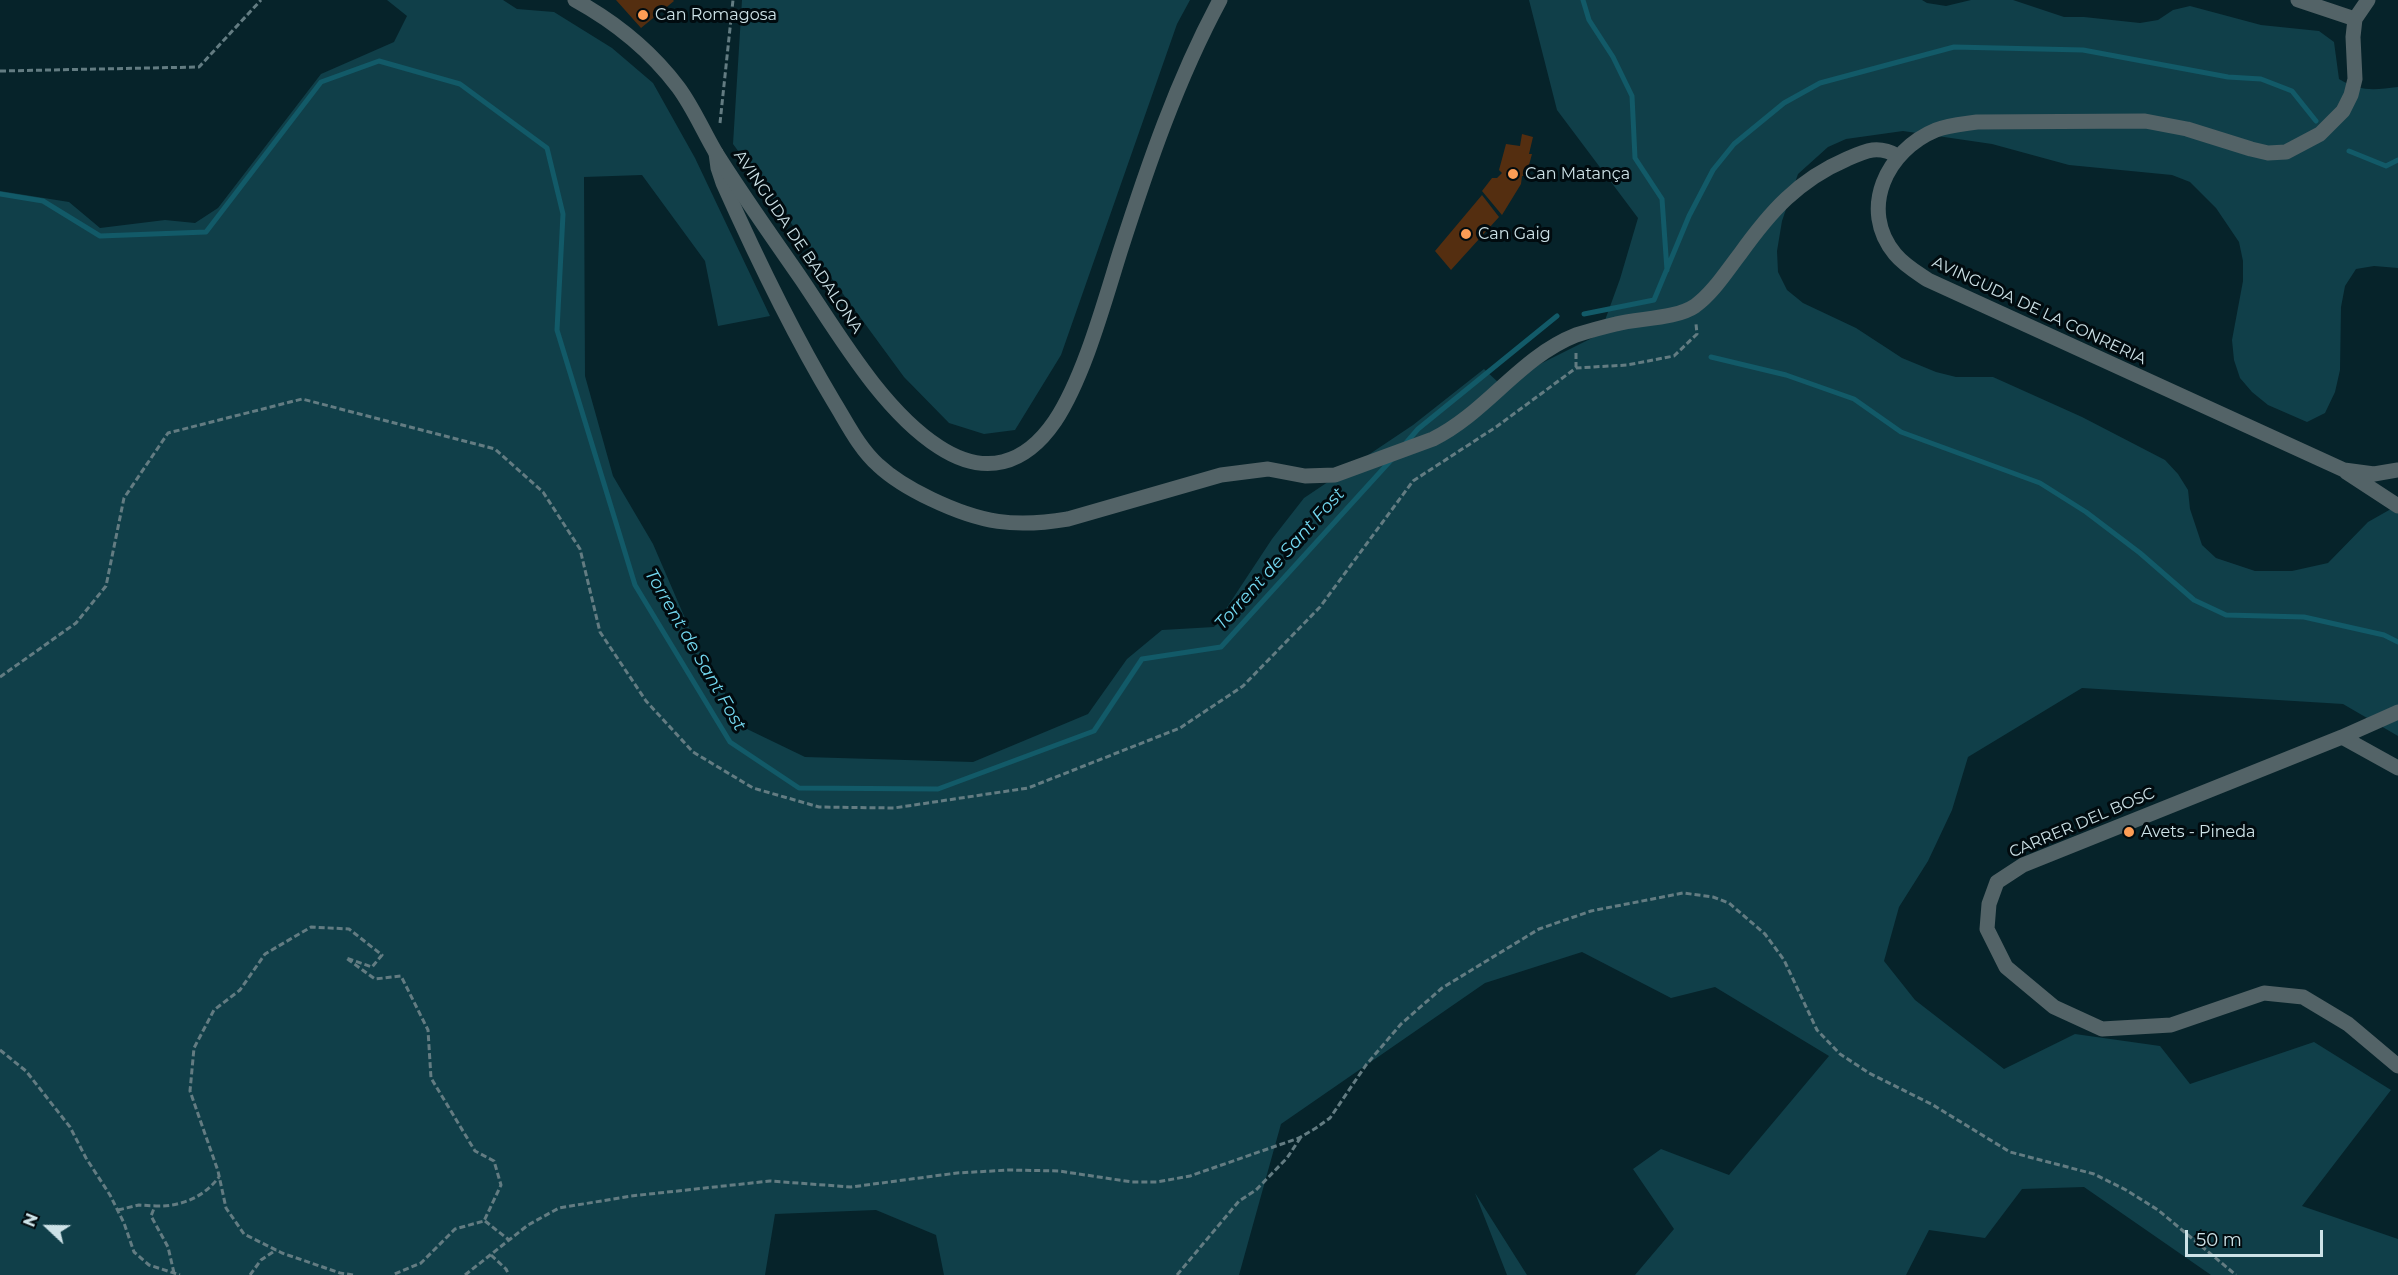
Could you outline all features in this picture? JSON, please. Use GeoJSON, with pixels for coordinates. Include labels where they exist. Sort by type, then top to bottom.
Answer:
{"type":"FeatureCollection","features":[{"type":"Feature","properties":{"kind":"street","name":"AVINGUDA DE BADALONA"},"geometry":{"type":"LineString","coordinates":[[575,0],[620,28],[661,66],[680,90],[716,153],[849,351],[907,422],[940,448],[954,455],[993,464],[1015,460],[1044,437],[1071,391],[1102,310],[1164,124],[1185,69],[1220,0]]}},
{"type":"Feature","properties":{"kind":"street"},"geometry":{"type":"LineString","coordinates":[[2298,0],[2355,19],[2368,0]]}},
{"type":"Feature","properties":{"kind":"street","name":"AVINGUDA DE LA CONRERIA"},"geometry":{"type":"LineString","coordinates":[[2355,19],[2353,37],[2355,79],[2351,95],[2343,111],[2320,134],[2286,152],[2268,153],[2187,129],[2145,121],[1977,122],[1954,125],[1936,130],[1917,140],[1898,156],[1882,181],[1878,208],[1885,237],[1894,253],[1906,266],[1928,280],[2344,470],[2374,474],[2398,470]]}},
{"type":"Feature","properties":{"kind":"street"},"geometry":{"type":"LineString","coordinates":[[716,153],[723,183],[780,302],[822,381],[860,444],[876,463],[894,479],[954,510],[996,522],[1042,524],[1243,471],[1268,469],[1305,476],[1335,475],[1447,432],[1537,358],[1575,336],[1616,324],[1693,308],[1721,280],[1764,221],[1799,186],[1865,151],[1886,150],[1898,156]]}},
{"type":"Feature","properties":{"kind":"street"},"geometry":{"type":"LineString","coordinates":[[2344,470],[2398,506]]}},
{"type":"Feature","properties":{"kind":"street","name":"CARRER DEL BOSC"},"geometry":{"type":"LineString","coordinates":[[2398,712],[2342,737],[2023,865],[1997,882],[1989,904],[1986,929],[2006,967],[2054,1007],[2102,1029],[2170,1025],[2264,993],[2303,997],[2348,1024],[2398,1066]]}},
{"type":"Feature","properties":{"kind":"street"},"geometry":{"type":"LineString","coordinates":[[2342,737],[2398,768]]}},
{"type":"Feature","properties":{"kind":"path"},"geometry":{"type":"LineString","coordinates":[[0,71],[200,67],[261,0]]}},
{"type":"Feature","properties":{"kind":"path"},"geometry":{"type":"LineString","coordinates":[[716,153],[733,0]]}},
{"type":"Feature","properties":{"kind":"path"},"geometry":{"type":"LineString","coordinates":[[0,677],[76,623],[106,586],[124,498],[168,433],[302,399],[495,449],[543,492],[580,549],[600,632],[646,701],[693,752],[753,788],[819,807],[894,808],[1028,788],[1179,728],[1243,686],[1320,607],[1413,481],[1496,427],[1576,368],[1627,365],[1674,357],[1697,334],[1693,308]]}},
{"type":"Feature","properties":{"kind":"path"},"geometry":{"type":"LineString","coordinates":[[465,1275],[528,1225],[559,1208],[631,1196],[770,1181],[851,1187],[957,1173],[1009,1170],[1059,1171],[1132,1182],[1157,1182],[1190,1176],[1302,1136],[1330,1118],[1366,1065],[1401,1024],[1442,988],[1539,929],[1591,911],[1683,893],[1713,897],[1729,903],[1765,934],[1784,960],[1817,1030],[1840,1054],[1869,1073],[1933,1106],[2010,1152],[2094,1174],[2126,1190],[2158,1210],[2236,1275]]}},
{"type":"Feature","properties":{"kind":"path"},"geometry":{"type":"LineString","coordinates":[[353,1275],[340,1273],[276,1250],[244,1234],[226,1208],[219,1177],[189,1091],[194,1048],[214,1010],[240,990],[265,954],[311,927],[349,930],[382,955],[372,967],[346,958],[375,979],[401,976],[428,1030],[431,1078],[475,1151],[494,1161],[501,1185],[484,1221],[455,1229],[421,1263],[392,1275]]}},
{"type":"Feature","properties":{"kind":"path"},"geometry":{"type":"LineString","coordinates":[[0,1050],[26,1071],[70,1127],[118,1210],[134,1252],[149,1265],[180,1275]]}},
{"type":"Feature","properties":{"kind":"path"},"geometry":{"type":"LineString","coordinates":[[1177,1275],[1239,1201],[1256,1190],[1287,1158],[1302,1136]]}},
{"type":"Feature","properties":{"kind":"path"},"geometry":{"type":"LineString","coordinates":[[118,1210],[138,1205],[173,1207],[211,1188],[219,1177]]}},
{"type":"Feature","properties":{"kind":"path"},"geometry":{"type":"LineString","coordinates":[[156,1206],[151,1216],[168,1247],[174,1273]]}},
{"type":"Feature","properties":{"kind":"path"},"geometry":{"type":"LineString","coordinates":[[484,1221],[509,1240]]}},
{"type":"Feature","properties":{"kind":"path"},"geometry":{"type":"LineString","coordinates":[[250,1275],[261,1260],[276,1250]]}},
{"type":"Feature","properties":{"kind":"path"},"geometry":{"type":"LineString","coordinates":[[491,1255],[509,1275]]}},
{"type":"Feature","properties":{"kind":"shaded area"},"geometry":{"type":"Polygon","coordinates":[[[387,0],[503,0],[517,9],[554,12],[612,48],[653,83],[695,158],[770,316],[718,326],[705,261],[642,175],[584,177],[585,376],[613,476],[653,544],[700,653],[747,729],[805,757],[973,762],[1088,714],[1127,659],[1162,630],[1214,627],[1272,539],[1304,498],[1413,425],[1484,369],[1500,384],[1600,334],[1620,279],[1638,218],[1557,110],[1529,0],[1922,0],[1946,6],[1971,0],[2013,0],[2064,17],[2140,23],[2158,20],[2173,10],[2190,6],[2261,25],[2319,31],[2334,42],[2339,79],[2368,89],[2398,87],[2398,268],[2374,266],[2356,269],[2345,286],[2341,307],[2340,370],[2335,392],[2325,413],[2307,422],[2268,405],[2240,378],[2234,360],[2232,340],[2243,281],[2243,261],[2239,242],[2216,208],[2190,182],[2172,175],[2069,165],[1992,144],[1903,131],[1846,139],[1828,147],[1798,174],[1782,221],[1777,251],[1778,272],[1787,290],[1803,303],[1856,328],[1902,358],[1936,372],[1956,377],[1993,377],[2082,417],[2165,460],[2188,490],[2190,509],[2202,545],[2216,558],[2255,571],[2292,571],[2328,563],[2368,522],[2398,505],[2398,736],[2343,704],[2082,688],[1968,757],[1952,810],[1928,861],[1899,907],[1884,961],[1915,1000],[2004,1069],[2075,1034],[2160,1046],[2190,1084],[2314,1042],[2391,1090],[2302,1206],[2398,1239],[2398,1275],[2211,1275],[2084,1187],[2022,1189],[1985,1238],[1929,1230],[1906,1275],[1635,1275],[1674,1229],[1633,1169],[1661,1149],[1729,1175],[1829,1056],[1715,987],[1671,998],[1582,952],[1485,983],[1281,1124],[1239,1275],[944,1275],[936,1235],[876,1210],[775,1214],[765,1275],[0,1275],[0,191],[69,202],[100,228],[165,220],[195,223],[218,208],[321,74],[394,42],[407,16],[387,0]]]}},
{"type":"Feature","properties":{"kind":"shaded area"},"geometry":{"type":"Polygon","coordinates":[[[742,0],[1190,0],[1177,24],[1061,355],[1015,430],[984,434],[949,423],[904,377],[733,144],[742,0]]]}},
{"type":"Feature","properties":{"kind":"shaded area"},"geometry":{"type":"Polygon","coordinates":[[[1475,1193],[1527,1275],[1507,1275],[1475,1193]]]}},
{"type":"Feature","properties":{"kind":"building","name":"Can Romagosa"},"geometry":{"type":"Polygon","coordinates":[[[616,0],[673,0],[674,1],[641,28],[616,0]]]}},
{"type":"Feature","properties":{"kind":"building","name":"Can Matança"},"geometry":{"type":"Polygon","coordinates":[[[1522,134],[1533,137],[1529,154],[1532,154],[1526,176],[1522,176],[1521,184],[1502,215],[1482,191],[1492,178],[1497,178],[1502,173],[1499,170],[1506,144],[1520,146],[1522,134]]]}},
{"type":"Feature","properties":{"kind":"building","name":"Can Gaig"},"geometry":{"type":"Polygon","coordinates":[[[1482,195],[1499,217],[1451,270],[1435,251],[1482,195]]]}},
{"type":"Feature","properties":{"kind":"waterway"},"geometry":{"type":"LineString","coordinates":[[1583,0],[1589,20],[1613,57],[1632,96],[1635,158],[1662,199],[1667,270]]}},
{"type":"Feature","properties":{"kind":"waterway"},"geometry":{"type":"LineString","coordinates":[[1584,314],[1654,300],[1689,216],[1713,170],[1734,144],[1784,103],[1820,83],[1954,47],[2083,50],[2228,77],[2261,79],[2292,91],[2316,121]]}},
{"type":"Feature","properties":{"kind":"waterway","name":"Torrent de Sant Fost"},"geometry":{"type":"LineString","coordinates":[[0,194],[43,201],[100,236],[206,232],[321,82],[379,61],[460,84],[547,148],[563,214],[557,330],[635,585],[730,742],[799,788],[938,789],[1094,731],[1142,659],[1221,647],[1393,458]]}},
{"type":"Feature","properties":{"kind":"waterway"},"geometry":{"type":"LineString","coordinates":[[2349,151],[2386,166],[2398,160]]}},
{"type":"Feature","properties":{"kind":"waterway","name":"Torrent de Sant Fost"},"geometry":{"type":"LineString","coordinates":[[1405,444],[1418,429],[1557,316]]}},
{"type":"Feature","properties":{"kind":"waterway"},"geometry":{"type":"LineString","coordinates":[[1711,357],[1786,375],[1854,399],[1901,432],[2040,483],[2086,512],[2140,553],[2194,600],[2226,615],[2304,617],[2384,635],[2398,642]]}},
{"type":"Feature","properties":{"kind":"place","name":"Can Romagosa"},"geometry":{"type":"Point","coordinates":[643,15]}},
{"type":"Feature","properties":{"kind":"place","name":"Can Matança"},"geometry":{"type":"Point","coordinates":[1513,174]}},
{"type":"Feature","properties":{"kind":"place","name":"Can Gaig"},"geometry":{"type":"Point","coordinates":[1466,234]}},
{"type":"Feature","properties":{"kind":"place","name":"Avets - Pineda"},"geometry":{"type":"Point","coordinates":[2129,832]}}]}
